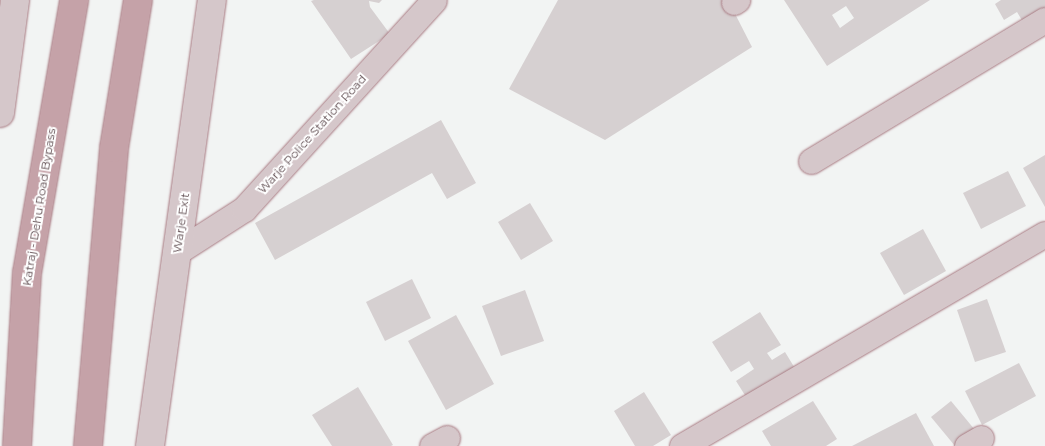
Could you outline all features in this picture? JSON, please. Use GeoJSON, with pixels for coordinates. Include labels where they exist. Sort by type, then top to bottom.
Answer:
{"type":"FeatureCollection","features":[{"type":"Feature","properties":{"kind":"highway","name":"Katraj - Dehu Road Bypass"},"geometry":{"type":"LineString","coordinates":[[17,446],[27,273],[74,0]]}},
{"type":"Feature","properties":{"kind":"highway"},"geometry":{"type":"LineString","coordinates":[[88,446],[114,148],[138,0]]}},
{"type":"Feature","properties":{"kind":"street"},"geometry":{"type":"LineString","coordinates":[[0,113],[15,0]]}},
{"type":"Feature","properties":{"kind":"street","name":"Warje Exit"},"geometry":{"type":"LineString","coordinates":[[150,446],[212,0]]}},
{"type":"Feature","properties":{"kind":"street","name":"Warje Police Station Road"},"geometry":{"type":"LineString","coordinates":[[177,252],[244,209],[434,0]]}},
{"type":"Feature","properties":{"kind":"street"},"geometry":{"type":"LineString","coordinates":[[811,161],[1045,20]]}},
{"type":"Feature","properties":{"kind":"street"},"geometry":{"type":"LineString","coordinates":[[682,446],[1045,234]]}},
{"type":"Feature","properties":{"kind":"building"},"geometry":{"type":"Polygon","coordinates":[[[382,0],[379,3],[369,1],[370,7],[390,34],[351,59],[311,1],[382,0]]]}},
{"type":"Feature","properties":{"kind":"building"},"geometry":{"type":"Polygon","coordinates":[[[558,0],[728,0],[752,47],[605,140],[509,89],[558,0]]]}},
{"type":"Feature","properties":{"kind":"building"},"geometry":{"type":"Polygon","coordinates":[[[784,0],[930,0],[827,66],[784,0]],[[846,6],[832,15],[840,28],[854,18],[846,6]]]}},
{"type":"Feature","properties":{"kind":"building"},"geometry":{"type":"Polygon","coordinates":[[[1001,0],[1045,0],[1045,8],[1023,22],[1017,12],[1004,20],[995,4],[1001,0]]]}},
{"type":"Feature","properties":{"kind":"building"},"geometry":{"type":"Polygon","coordinates":[[[441,120],[476,183],[447,199],[432,173],[275,260],[255,223],[441,120]]]}},
{"type":"Feature","properties":{"kind":"building"},"geometry":{"type":"Polygon","coordinates":[[[1045,155],[1045,207],[1023,168],[1045,155]]]}},
{"type":"Feature","properties":{"kind":"building"},"geometry":{"type":"Polygon","coordinates":[[[1008,171],[1026,206],[981,229],[963,193],[1008,171]]]}},
{"type":"Feature","properties":{"kind":"building"},"geometry":{"type":"Polygon","coordinates":[[[530,203],[553,241],[521,260],[498,222],[530,203]]]}},
{"type":"Feature","properties":{"kind":"building"},"geometry":{"type":"Polygon","coordinates":[[[923,229],[946,271],[904,295],[880,253],[923,229]]]}},
{"type":"Feature","properties":{"kind":"building"},"geometry":{"type":"Polygon","coordinates":[[[412,279],[431,318],[385,341],[366,302],[412,279]]]}},
{"type":"Feature","properties":{"kind":"building"},"geometry":{"type":"Polygon","coordinates":[[[525,290],[544,341],[501,356],[482,306],[525,290]]]}},
{"type":"Feature","properties":{"kind":"building"},"geometry":{"type":"Polygon","coordinates":[[[987,299],[1006,352],[975,362],[957,310],[987,299]]]}},
{"type":"Feature","properties":{"kind":"building"},"geometry":{"type":"Polygon","coordinates":[[[760,312],[781,345],[767,353],[772,360],[785,352],[796,370],[748,400],[736,381],[754,369],[749,361],[731,372],[712,342],[760,312]]]}},
{"type":"Feature","properties":{"kind":"building"},"geometry":{"type":"Polygon","coordinates":[[[456,315],[494,384],[446,410],[408,341],[456,315]]]}},
{"type":"Feature","properties":{"kind":"building"},"geometry":{"type":"Polygon","coordinates":[[[1019,363],[1036,396],[982,425],[965,391],[1019,363]]]}},
{"type":"Feature","properties":{"kind":"building"},"geometry":{"type":"Polygon","coordinates":[[[358,387],[393,445],[332,446],[312,415],[358,387]]]}},
{"type":"Feature","properties":{"kind":"building"},"geometry":{"type":"Polygon","coordinates":[[[644,392],[671,435],[653,446],[635,446],[614,411],[644,392]]]}},
{"type":"Feature","properties":{"kind":"building"},"geometry":{"type":"Polygon","coordinates":[[[813,401],[837,439],[826,446],[771,446],[762,431],[813,401]]]}},
{"type":"Feature","properties":{"kind":"building"},"geometry":{"type":"Polygon","coordinates":[[[951,401],[975,430],[955,446],[931,417],[951,401]]]}},
{"type":"Feature","properties":{"kind":"building"},"geometry":{"type":"Polygon","coordinates":[[[916,413],[934,446],[852,446],[916,413]]]}}]}
